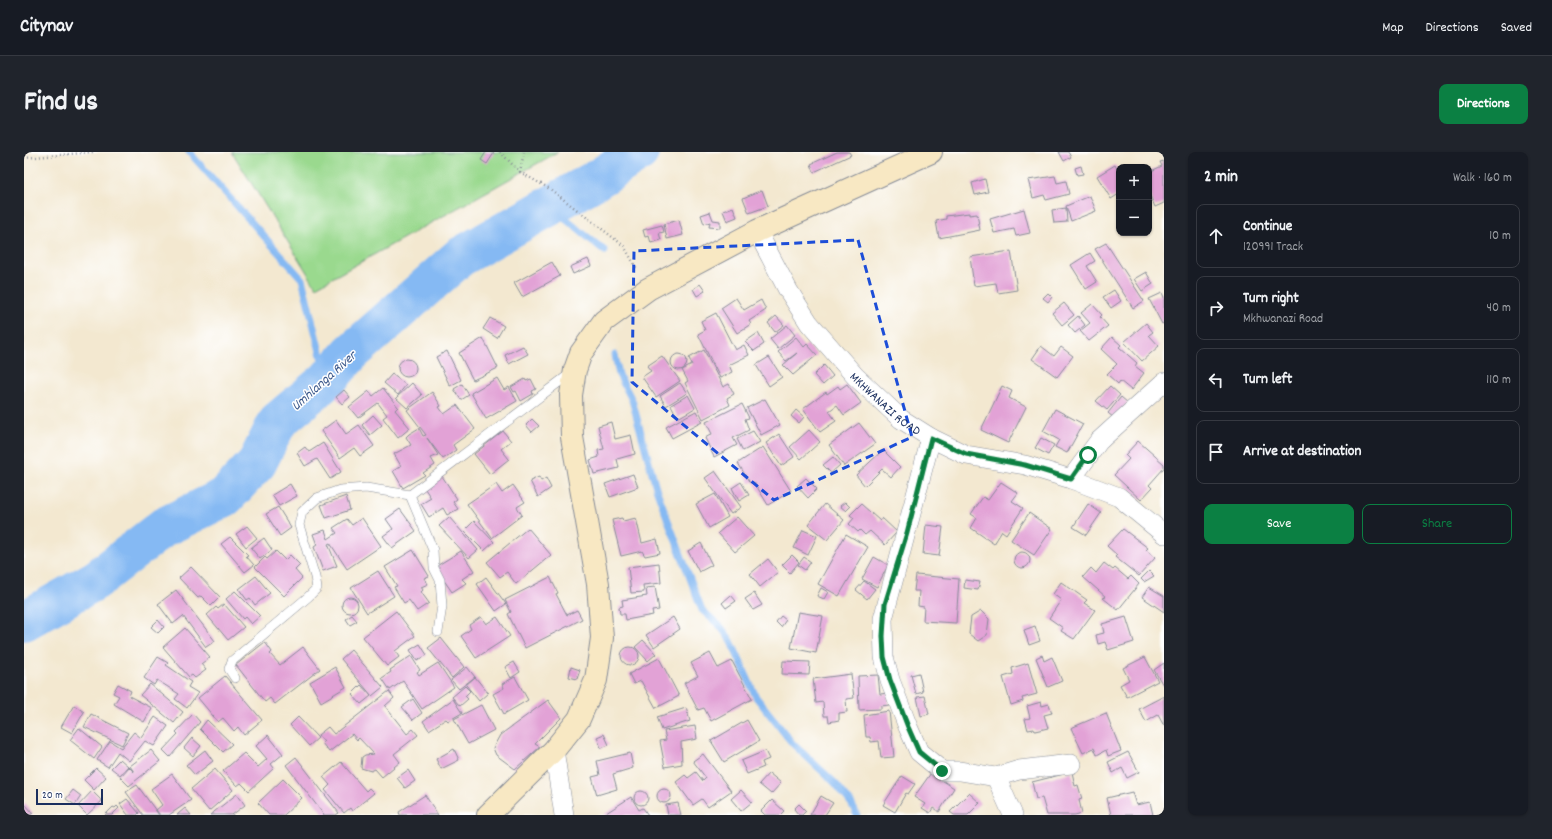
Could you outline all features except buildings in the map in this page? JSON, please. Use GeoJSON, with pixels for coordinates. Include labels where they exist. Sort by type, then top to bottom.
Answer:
{"type":"FeatureCollection","features":[{"type":"Feature","properties":{"kind":"street"},"geometry":{"type":"LineString","coordinates":[[488,815],[554,750],[580,719],[596,680],[602,638],[598,584],[572,437],[571,395],[575,370],[581,353],[604,321],[648,289],[758,231],[931,152]]}},
{"type":"Feature","properties":{"kind":"street","name":"MKHWANAZI ROAD"},"geometry":{"type":"LineString","coordinates":[[758,231],[788,290],[809,323],[855,376],[901,419],[931,438],[966,454],[1025,465],[1071,479],[1119,497],[1136,508],[1164,534]]}},
{"type":"Feature","properties":{"kind":"street"},"geometry":{"type":"LineString","coordinates":[[1071,479],[1099,441],[1164,382]]}},
{"type":"Feature","properties":{"kind":"street"},"geometry":{"type":"LineString","coordinates":[[931,438],[907,533],[885,604],[883,619],[884,657],[900,710],[919,752],[942,771],[960,771],[996,777],[1019,770],[1071,764]]}},
{"type":"Feature","properties":{"kind":"street"},"geometry":{"type":"LineString","coordinates":[[554,750],[564,815]]}},
{"type":"Feature","properties":{"kind":"street"},"geometry":{"type":"LineString","coordinates":[[996,777],[1014,815]]}},
{"type":"Feature","properties":{"kind":"lane"},"geometry":{"type":"LineString","coordinates":[[235,678],[229,669],[232,661],[317,588],[315,576],[299,526],[302,512],[317,498],[340,490],[366,488],[410,495],[575,370]]}},
{"type":"Feature","properties":{"kind":"lane"},"geometry":{"type":"LineString","coordinates":[[410,495],[434,550],[434,568],[440,580],[442,606],[438,632]]}},
{"type":"Feature","properties":{"kind":"path"},"geometry":{"type":"LineString","coordinates":[[24,158],[94,152]]}},
{"type":"Feature","properties":{"kind":"path"},"geometry":{"type":"LineString","coordinates":[[500,152],[520,172],[550,189],[624,246],[648,289]]}},
{"type":"Feature","properties":{"kind":"path"},"geometry":{"type":"LineString","coordinates":[[520,172],[524,152]]}},
{"type":"Feature","properties":{"kind":"highlighted area"},"geometry":{"type":"Polygon","coordinates":[[[858,240],[912,437],[774,500],[632,382],[634,251],[858,240]]]}},
{"type":"Feature","properties":{"kind":"green space"},"geometry":{"type":"Polygon","coordinates":[[[232,152],[558,152],[316,287],[232,152]]]}},
{"type":"Feature","properties":{"kind":"waterway"},"geometry":{"type":"LineString","coordinates":[[189,152],[302,279],[327,380]]}},
{"type":"Feature","properties":{"kind":"waterway","name":"Umhlanga River"},"geometry":{"type":"LineString","coordinates":[[24,621],[96,580],[164,527],[225,497],[257,463],[278,421],[327,380],[351,353],[460,257],[599,178],[639,152]]}},
{"type":"Feature","properties":{"kind":"waterway"},"geometry":{"type":"LineString","coordinates":[[549,206],[605,251]]}},
{"type":"Feature","properties":{"kind":"waterway"},"geometry":{"type":"LineString","coordinates":[[615,355],[619,375],[632,400],[657,491],[702,610],[721,627],[731,641],[756,697],[793,744],[835,783],[851,803],[857,815]]}},
{"type":"Feature","properties":{"kind":"route"},"geometry":{"type":"LineString","coordinates":[[942,771],[919,752],[900,710],[884,657],[883,636],[885,604],[907,533],[931,438],[966,454],[1025,465],[1071,479],[1088,455]]}}]}
